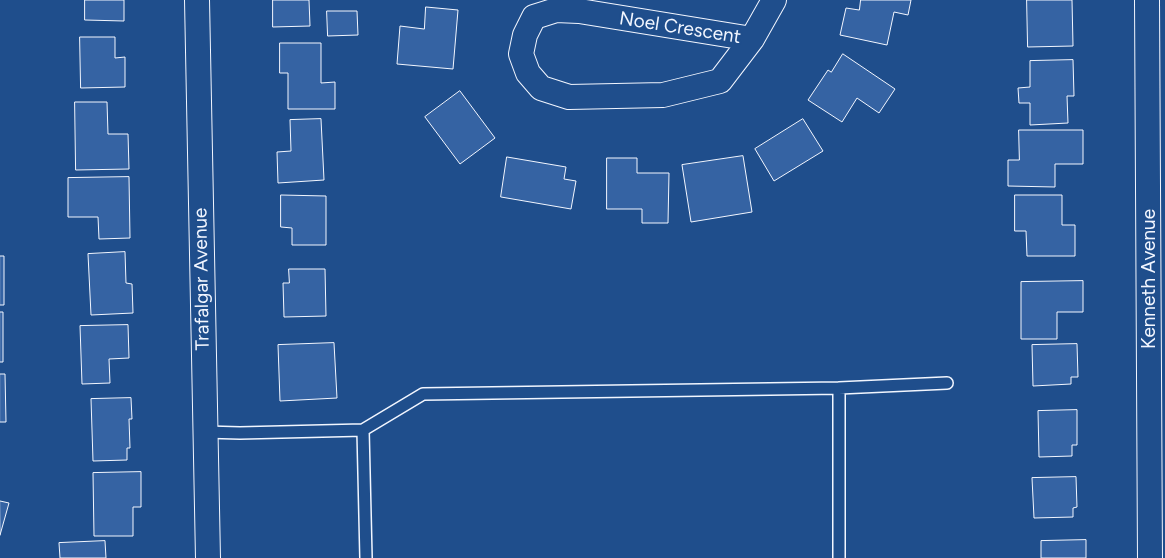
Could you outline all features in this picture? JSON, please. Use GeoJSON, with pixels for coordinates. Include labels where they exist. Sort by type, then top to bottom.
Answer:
{"type":"FeatureCollection","features":[{"type":"Feature","properties":{"kind":"street","name":"Trafalgar Avenue"},"geometry":{"type":"LineString","coordinates":[[196,0],[208,558]]}},
{"type":"Feature","properties":{"kind":"street","name":"Noel Crescent"},"geometry":{"type":"LineString","coordinates":[[752,39],[607,16],[556,10],[534,17],[525,35],[521,54],[528,73],[541,88],[569,97],[663,95],[720,81],[752,39],[774,0]]}},
{"type":"Feature","properties":{"kind":"street","name":"Kenneth Avenue"},"geometry":{"type":"LineString","coordinates":[[1147,0],[1150,558]]}},
{"type":"Feature","properties":{"kind":"lane"},"geometry":{"type":"LineString","coordinates":[[205,432],[363,430],[423,394],[839,388],[947,383]]}},
{"type":"Feature","properties":{"kind":"lane"},"geometry":{"type":"LineString","coordinates":[[839,388],[839,558]]}},
{"type":"Feature","properties":{"kind":"lane"},"geometry":{"type":"LineString","coordinates":[[363,430],[366,558]]}},
{"type":"Feature","properties":{"kind":"building"},"geometry":{"type":"Polygon","coordinates":[[[85,0],[124,0],[124,21],[85,20],[85,0]]]}},
{"type":"Feature","properties":{"kind":"building"},"geometry":{"type":"Polygon","coordinates":[[[273,0],[309,0],[310,26],[273,27],[273,0]]]}},
{"type":"Feature","properties":{"kind":"building"},"geometry":{"type":"Polygon","coordinates":[[[861,0],[911,0],[908,15],[894,12],[887,45],[840,35],[846,8],[859,10],[861,0]]]}},
{"type":"Feature","properties":{"kind":"building"},"geometry":{"type":"Polygon","coordinates":[[[1027,0],[1072,0],[1073,46],[1028,47],[1027,0]]]}},
{"type":"Feature","properties":{"kind":"building"},"geometry":{"type":"Polygon","coordinates":[[[426,7],[458,10],[453,69],[397,64],[400,26],[424,29],[426,7]]]}},
{"type":"Feature","properties":{"kind":"building"},"geometry":{"type":"Polygon","coordinates":[[[327,11],[357,11],[358,35],[328,36],[327,11]]]}},
{"type":"Feature","properties":{"kind":"building"},"geometry":{"type":"Polygon","coordinates":[[[80,37],[115,37],[115,58],[125,57],[125,87],[81,88],[80,37]]]}},
{"type":"Feature","properties":{"kind":"building"},"geometry":{"type":"Polygon","coordinates":[[[280,43],[321,43],[321,83],[335,82],[335,109],[288,109],[288,73],[280,73],[280,43]]]}},
{"type":"Feature","properties":{"kind":"building"},"geometry":{"type":"Polygon","coordinates":[[[843,54],[895,89],[879,113],[857,98],[842,122],[808,100],[828,70],[831,72],[843,54]]]}},
{"type":"Feature","properties":{"kind":"building"},"geometry":{"type":"Polygon","coordinates":[[[1073,60],[1074,96],[1067,96],[1068,123],[1030,125],[1030,103],[1019,103],[1018,88],[1030,87],[1030,61],[1073,60]]]}},
{"type":"Feature","properties":{"kind":"building"},"geometry":{"type":"Polygon","coordinates":[[[460,91],[495,138],[460,164],[425,117],[460,91]]]}},
{"type":"Feature","properties":{"kind":"building"},"geometry":{"type":"Polygon","coordinates":[[[75,102],[107,102],[108,134],[128,134],[129,169],[76,170],[75,102]]]}},
{"type":"Feature","properties":{"kind":"building"},"geometry":{"type":"Polygon","coordinates":[[[321,119],[324,180],[278,183],[277,152],[291,151],[290,120],[321,119]]]}},
{"type":"Feature","properties":{"kind":"building"},"geometry":{"type":"Polygon","coordinates":[[[803,119],[823,151],[774,181],[755,149],[803,119]]]}},
{"type":"Feature","properties":{"kind":"building"},"geometry":{"type":"Polygon","coordinates":[[[1019,130],[1083,130],[1083,164],[1055,164],[1055,187],[1008,186],[1008,160],[1019,160],[1019,130]]]}},
{"type":"Feature","properties":{"kind":"building"},"geometry":{"type":"Polygon","coordinates":[[[743,156],[752,212],[691,222],[682,165],[743,156]]]}},
{"type":"Feature","properties":{"kind":"building"},"geometry":{"type":"Polygon","coordinates":[[[507,157],[566,167],[564,179],[576,181],[571,209],[501,197],[507,157]]]}},
{"type":"Feature","properties":{"kind":"building"},"geometry":{"type":"Polygon","coordinates":[[[607,158],[637,158],[637,173],[669,173],[668,223],[642,223],[642,209],[607,209],[607,158]]]}},
{"type":"Feature","properties":{"kind":"building"},"geometry":{"type":"Polygon","coordinates":[[[129,177],[130,238],[99,239],[98,217],[68,217],[68,178],[129,177]]]}},
{"type":"Feature","properties":{"kind":"building"},"geometry":{"type":"Polygon","coordinates":[[[281,195],[326,196],[326,245],[292,245],[292,228],[281,227],[281,195]]]}},
{"type":"Feature","properties":{"kind":"building"},"geometry":{"type":"Polygon","coordinates":[[[1015,195],[1062,195],[1062,225],[1075,225],[1075,256],[1027,256],[1026,231],[1015,231],[1015,195]]]}},
{"type":"Feature","properties":{"kind":"building"},"geometry":{"type":"Polygon","coordinates":[[[125,252],[126,283],[132,284],[133,313],[91,315],[88,254],[125,252]]]}},
{"type":"Feature","properties":{"kind":"building"},"geometry":{"type":"Polygon","coordinates":[[[0,256],[4,256],[4,305],[0,305],[0,256]]]}},
{"type":"Feature","properties":{"kind":"building"},"geometry":{"type":"Polygon","coordinates":[[[289,269],[325,269],[326,316],[284,317],[283,283],[289,283],[289,269]]]}},
{"type":"Feature","properties":{"kind":"building"},"geometry":{"type":"Polygon","coordinates":[[[1083,281],[1083,312],[1057,312],[1057,339],[1021,339],[1021,282],[1083,281]]]}},
{"type":"Feature","properties":{"kind":"building"},"geometry":{"type":"Polygon","coordinates":[[[0,312],[3,312],[3,362],[0,362],[0,312]]]}},
{"type":"Feature","properties":{"kind":"building"},"geometry":{"type":"Polygon","coordinates":[[[128,325],[129,358],[109,359],[110,383],[82,384],[80,326],[128,325]]]}},
{"type":"Feature","properties":{"kind":"building"},"geometry":{"type":"Polygon","coordinates":[[[334,343],[337,398],[280,401],[278,345],[334,343]]]}},
{"type":"Feature","properties":{"kind":"building"},"geometry":{"type":"Polygon","coordinates":[[[1077,344],[1078,377],[1071,377],[1071,384],[1033,386],[1032,345],[1077,344]]]}},
{"type":"Feature","properties":{"kind":"building"},"geometry":{"type":"Polygon","coordinates":[[[0,374],[5,374],[6,422],[0,422],[0,374]]]}},
{"type":"Feature","properties":{"kind":"building"},"geometry":{"type":"Polygon","coordinates":[[[131,398],[132,419],[129,419],[130,448],[127,448],[127,460],[93,461],[91,399],[131,398]]]}},
{"type":"Feature","properties":{"kind":"building"},"geometry":{"type":"Polygon","coordinates":[[[1077,410],[1077,445],[1072,445],[1072,456],[1039,457],[1038,411],[1077,410]]]}},
{"type":"Feature","properties":{"kind":"building"},"geometry":{"type":"Polygon","coordinates":[[[141,472],[141,507],[133,507],[133,536],[94,536],[93,473],[141,472]]]}},
{"type":"Feature","properties":{"kind":"building"},"geometry":{"type":"Polygon","coordinates":[[[1076,477],[1077,507],[1073,508],[1073,517],[1034,518],[1032,478],[1076,477]]]}},
{"type":"Feature","properties":{"kind":"building"},"geometry":{"type":"Polygon","coordinates":[[[0,501],[9,503],[0,535],[0,501]]]}},
{"type":"Feature","properties":{"kind":"building"},"geometry":{"type":"Polygon","coordinates":[[[1086,540],[1086,558],[1041,558],[1041,541],[1086,540]]]}},
{"type":"Feature","properties":{"kind":"building"},"geometry":{"type":"Polygon","coordinates":[[[105,541],[106,558],[60,558],[59,543],[105,541]]]}}]}
